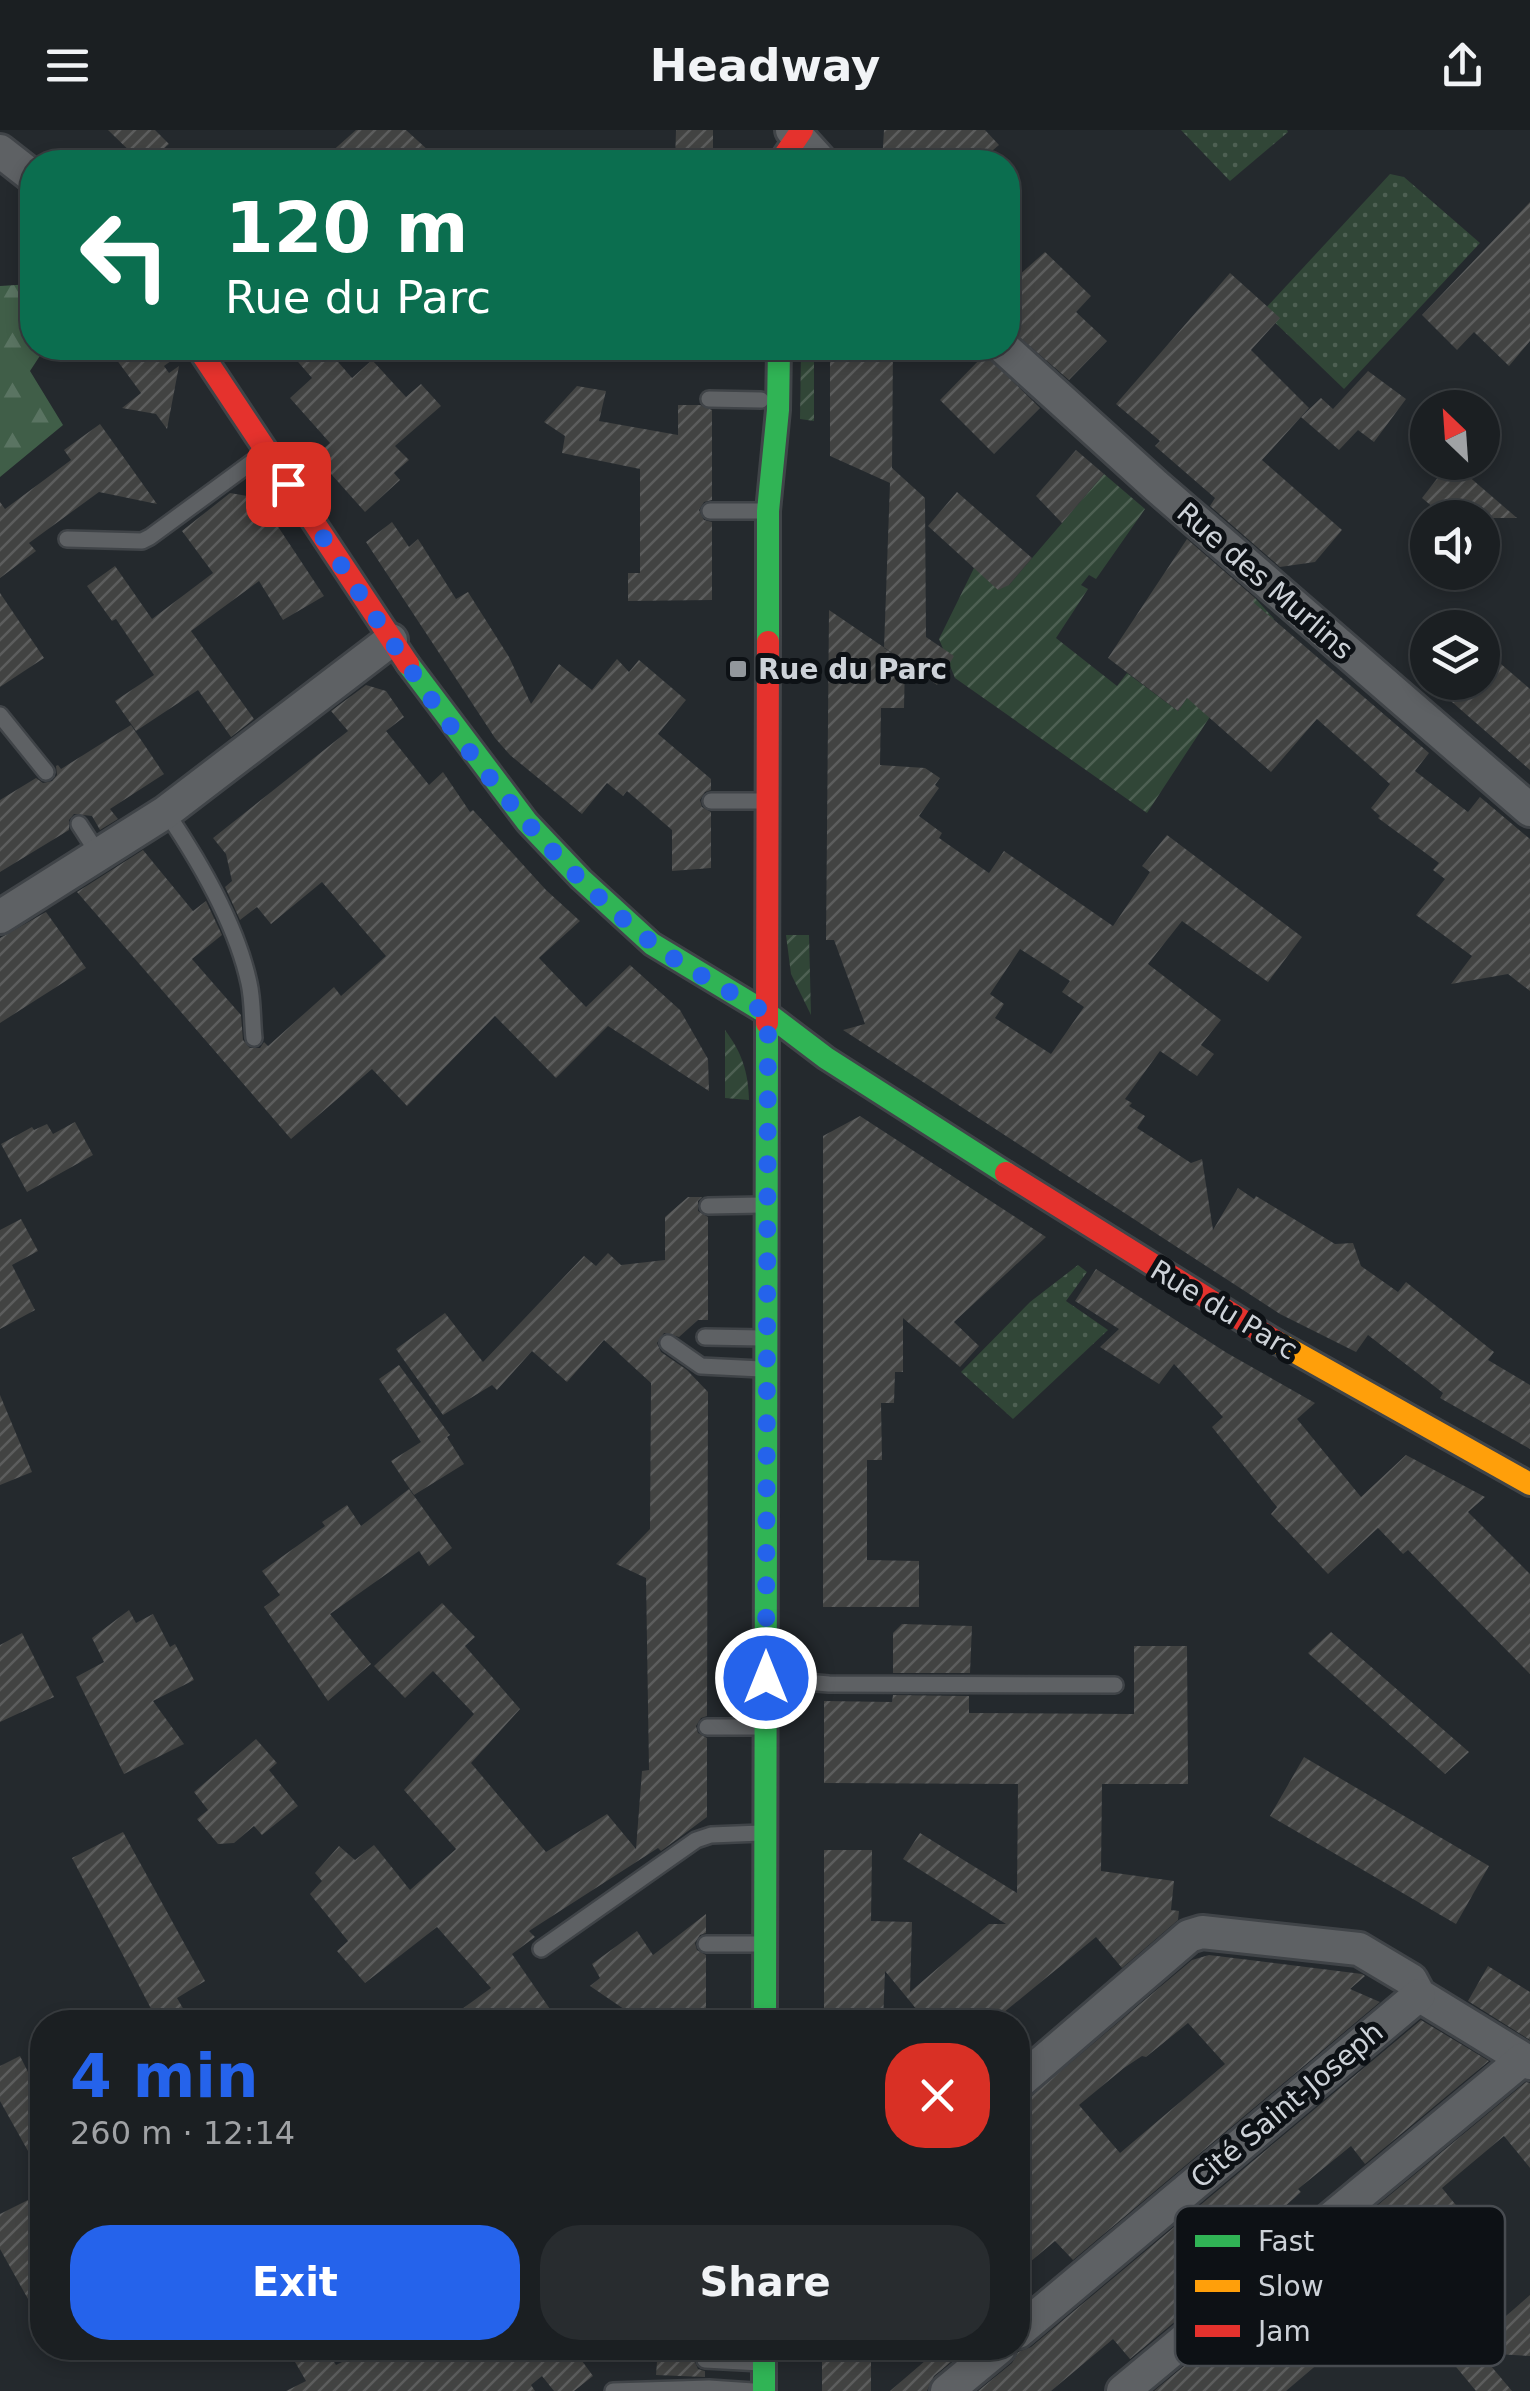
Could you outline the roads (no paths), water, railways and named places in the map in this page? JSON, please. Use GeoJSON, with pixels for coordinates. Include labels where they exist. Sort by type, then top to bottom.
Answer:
{"type":"FeatureCollection","features":[{"type":"Feature","properties":{"kind":"main road","name":"Rue du Parc"},"geometry":{"type":"LineString","coordinates":[[206,360],[466,746],[527,822],[581,879],[652,944],[768,1014],[826,1058],[1231,1316],[1530,1484]]}},
{"type":"Feature","properties":{"kind":"main road"},"geometry":{"type":"LineString","coordinates":[[761,360],[761,432],[768,486],[765,2010]]}},
{"type":"Feature","properties":{"kind":"main road"},"geometry":{"type":"LineString","coordinates":[[768,486],[778,410],[779,360]]}},
{"type":"Feature","properties":{"kind":"main road"},"geometry":{"type":"LineString","coordinates":[[768,486],[791,426],[793,360]]}},
{"type":"Feature","properties":{"kind":"main road"},"geometry":{"type":"LineString","coordinates":[[764,2360],[764,2391]]}},
{"type":"Feature","properties":{"kind":"street"},"geometry":{"type":"LineString","coordinates":[[0,151],[20,167]]}},
{"type":"Feature","properties":{"kind":"street","name":"Rue des Murlins"},"geometry":{"type":"LineString","coordinates":[[1017,360],[1530,810]]}},
{"type":"Feature","properties":{"kind":"street"},"geometry":{"type":"LineString","coordinates":[[0,917],[166,812],[391,640]]}},
{"type":"Feature","properties":{"kind":"street"},"geometry":{"type":"LineString","coordinates":[[1030,2072],[1196,1934],[1359,1949],[1410,1980],[1419,1995],[1526,2061],[1349,2206]]}},
{"type":"Feature","properties":{"kind":"street","name":"Cité Saint-Joseph"},"geometry":{"type":"LineString","coordinates":[[1030,2322],[1419,1995]]}},
{"type":"Feature","properties":{"kind":"street"},"geometry":{"type":"LineString","coordinates":[[1123,2391],[1175,2348]]}},
{"type":"Feature","properties":{"kind":"street"},"geometry":{"type":"LineString","coordinates":[[947,2391],[984,2360]]}},
{"type":"Feature","properties":{"kind":"lane"},"geometry":{"type":"LineString","coordinates":[[709,399],[761,400]]}},
{"type":"Feature","properties":{"kind":"lane"},"geometry":{"type":"LineString","coordinates":[[67,540],[142,541],[266,451]]}},
{"type":"Feature","properties":{"kind":"lane"},"geometry":{"type":"LineString","coordinates":[[710,512],[768,511]]}},
{"type":"Feature","properties":{"kind":"lane"},"geometry":{"type":"LineString","coordinates":[[0,715],[46,772]]}},
{"type":"Feature","properties":{"kind":"lane"},"geometry":{"type":"LineString","coordinates":[[711,802],[768,802]]}},
{"type":"Feature","properties":{"kind":"lane"},"geometry":{"type":"LineString","coordinates":[[166,812],[194,854],[244,965],[250,986],[254,1038]]}},
{"type":"Feature","properties":{"kind":"lane"},"geometry":{"type":"LineString","coordinates":[[79,824],[99,854]]}},
{"type":"Feature","properties":{"kind":"lane"},"geometry":{"type":"LineString","coordinates":[[708,1206],[766,1205]]}},
{"type":"Feature","properties":{"kind":"lane"},"geometry":{"type":"LineString","coordinates":[[705,1338],[766,1338]]}},
{"type":"Feature","properties":{"kind":"lane"},"geometry":{"type":"LineString","coordinates":[[671,1346],[700,1366],[765,1368]]}},
{"type":"Feature","properties":{"kind":"lane"},"geometry":{"type":"LineString","coordinates":[[766,1678],[829,1684],[1115,1685]]}},
{"type":"Feature","properties":{"kind":"lane"},"geometry":{"type":"LineString","coordinates":[[707,1728],[765,1727]]}},
{"type":"Feature","properties":{"kind":"lane"},"geometry":{"type":"LineString","coordinates":[[541,1948],[696,1840],[766,1833]]}},
{"type":"Feature","properties":{"kind":"lane"},"geometry":{"type":"LineString","coordinates":[[706,1944],[766,1944]]}},
{"type":"Feature","properties":{"kind":"lane"},"geometry":{"type":"LineString","coordinates":[[613,2391],[753,2391]]}},
{"type":"Feature","properties":{"kind":"place","name":"Rue du Parc"},"geometry":{"type":"Point","coordinates":[738,669]}}]}
